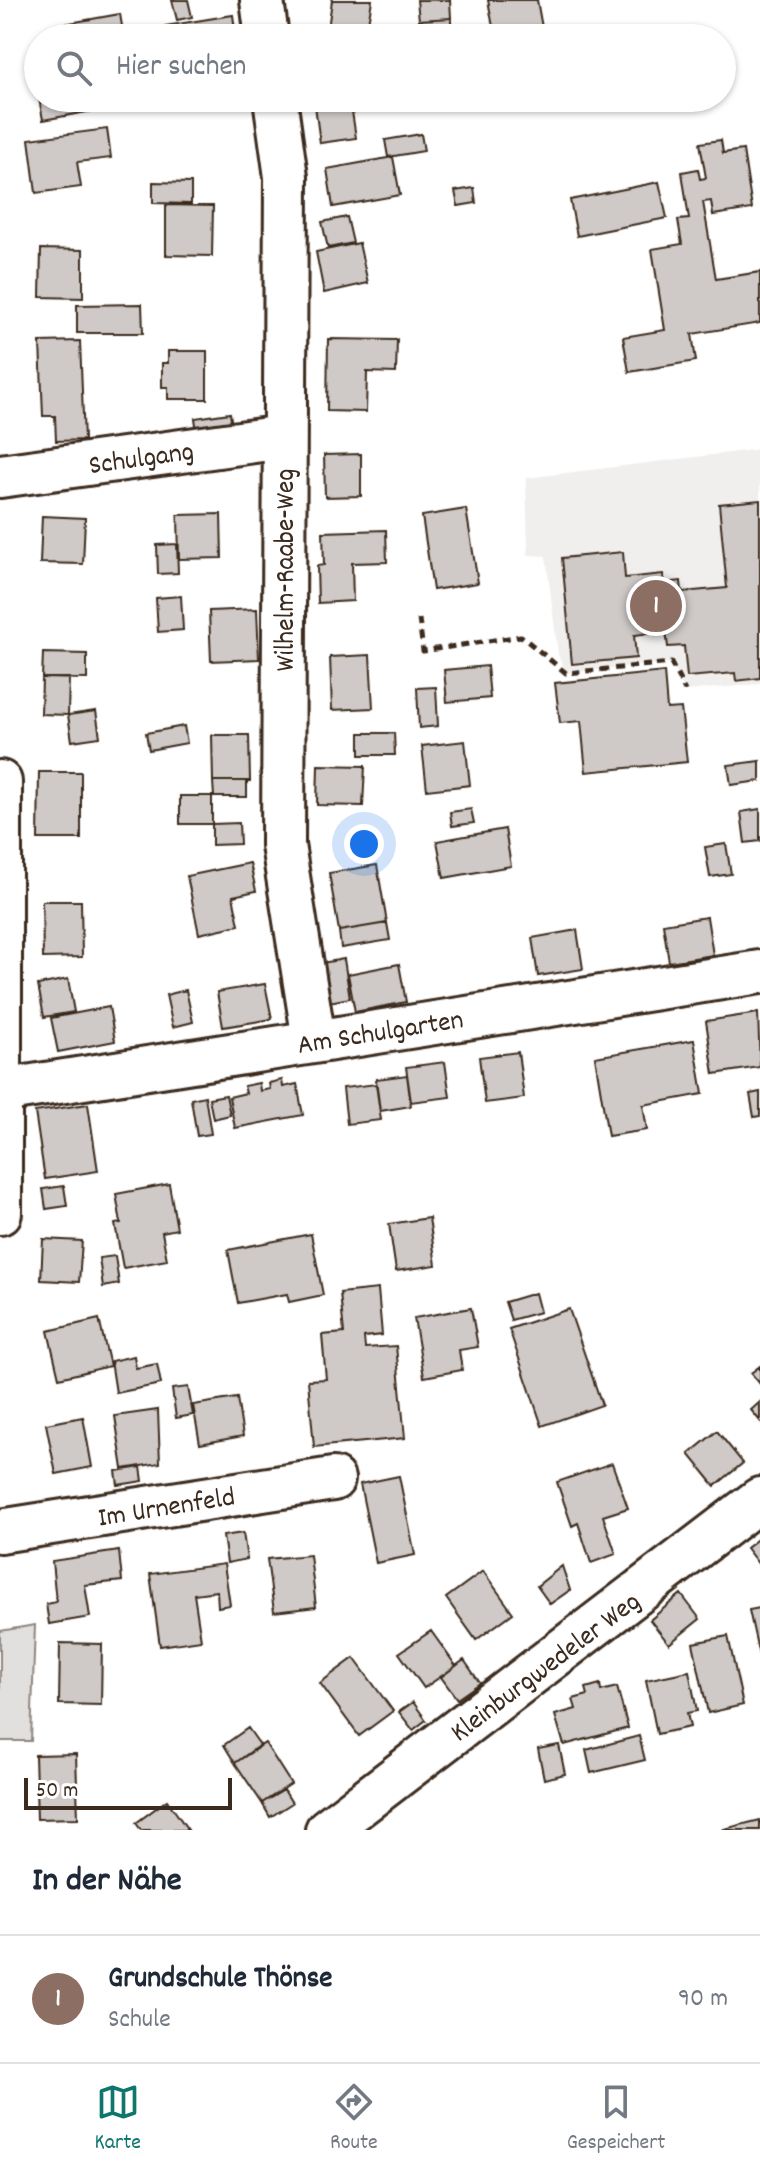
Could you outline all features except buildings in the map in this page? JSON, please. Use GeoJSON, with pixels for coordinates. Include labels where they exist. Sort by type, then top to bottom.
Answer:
{"type":"FeatureCollection","features":[{"type":"Feature","properties":{"kind":"street"},"geometry":{"type":"LineString","coordinates":[[262,0],[265,24]]}},
{"type":"Feature","properties":{"kind":"street","name":"Wilhelm-Raabe-Weg"},"geometry":{"type":"LineString","coordinates":[[277,112],[286,177],[283,845],[314,1040]]}},
{"type":"Feature","properties":{"kind":"street","name":"Schulgang"},"geometry":{"type":"LineString","coordinates":[[0,476],[283,437]]}},
{"type":"Feature","properties":{"kind":"street"},"geometry":{"type":"LineString","coordinates":[[0,782],[0,1213]]}},
{"type":"Feature","properties":{"kind":"street","name":"Am Schulgarten"},"geometry":{"type":"LineString","coordinates":[[1,1091],[760,972]]}},
{"type":"Feature","properties":{"kind":"street","name":"Im Urnenfeld"},"geometry":{"type":"LineString","coordinates":[[0,1531],[333,1479]]}},
{"type":"Feature","properties":{"kind":"street","name":"Kleinburgwedeler Weg"},"geometry":{"type":"LineString","coordinates":[[327,1830],[760,1499]]}},
{"type":"Feature","properties":{"kind":"path"},"geometry":{"type":"LineString","coordinates":[[419,619],[423,651],[521,636],[566,673],[671,663],[685,691]]}},
{"type":"Feature","properties":{"kind":"shaded area"},"geometry":{"type":"Polygon","coordinates":[[[760,449],[760,684],[685,691],[670,663],[566,673],[558,655],[546,556],[528,555],[526,478],[760,449]]]}},
{"type":"Feature","properties":{"kind":"shaded area"},"geometry":{"type":"Polygon","coordinates":[[[35,1625],[31,1741],[0,1741],[0,1631],[35,1625]]]}},
{"type":"Feature","properties":{"kind":"place","name":"Grundschule Thönse"},"geometry":{"type":"Point","coordinates":[656,606]}}]}
